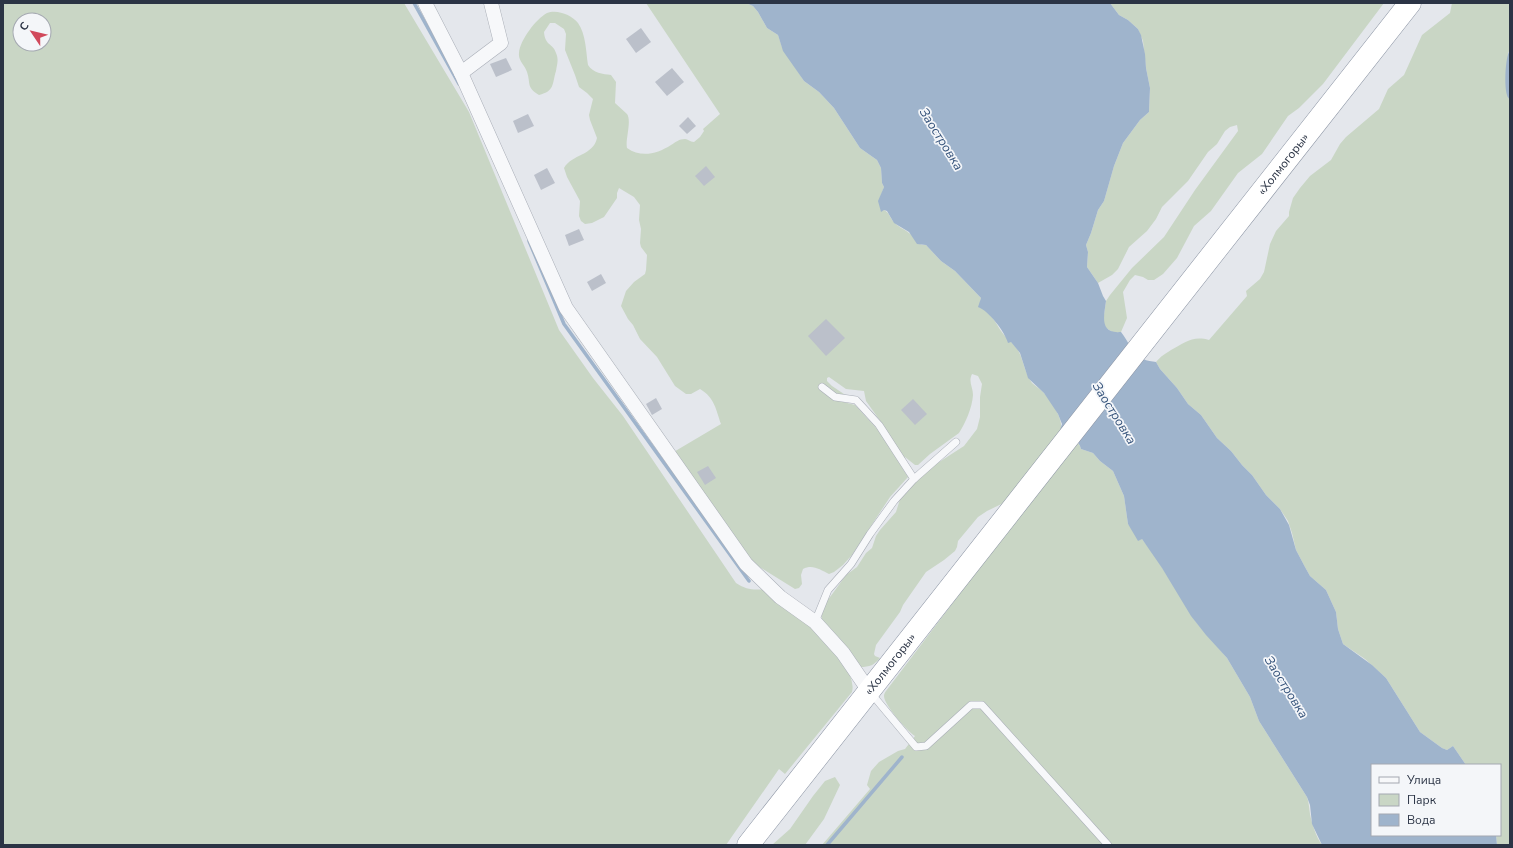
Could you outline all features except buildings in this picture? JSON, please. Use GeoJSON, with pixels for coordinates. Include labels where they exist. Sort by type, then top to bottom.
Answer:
{"type":"FeatureCollection","features":[{"type":"Feature","properties":{"kind":"highway","name":"«Холмогоры»"},"geometry":{"type":"LineString","coordinates":[[748,845],[1156,324],[1410,3]]}},
{"type":"Feature","properties":{"kind":"street"},"geometry":{"type":"LineString","coordinates":[[425,3],[461,73],[566,308],[746,564],[780,597],[815,622],[843,653],[869,691]]}},
{"type":"Feature","properties":{"kind":"street"},"geometry":{"type":"LineString","coordinates":[[461,73],[501,43],[491,3]]}},
{"type":"Feature","properties":{"kind":"lane"},"geometry":{"type":"LineString","coordinates":[[822,387],[835,396],[856,400],[879,426],[914,479]]}},
{"type":"Feature","properties":{"kind":"lane"},"geometry":{"type":"LineString","coordinates":[[815,622],[828,590],[851,564],[870,534],[894,501],[936,458],[956,442]]}},
{"type":"Feature","properties":{"kind":"lane"},"geometry":{"type":"LineString","coordinates":[[869,691],[916,747],[926,746],[971,705],[982,705],[1108,845]]}},
{"type":"Feature","properties":{"kind":"green space"},"geometry":{"type":"Polygon","coordinates":[[[3,3],[404,3],[469,112],[559,330],[593,378],[623,416],[736,583],[750,589],[766,589],[790,608],[834,651],[845,665],[852,679],[852,692],[785,774],[779,769],[726,845],[3,845],[3,3]]]}},
{"type":"Feature","properties":{"kind":"green space"},"geometry":{"type":"Polygon","coordinates":[[[646,3],[746,3],[753,6],[767,28],[778,35],[782,47],[804,81],[819,92],[834,108],[860,148],[877,160],[881,168],[882,183],[884,187],[880,198],[881,211],[886,211],[896,224],[912,235],[917,243],[926,245],[941,261],[955,271],[981,298],[979,307],[988,312],[1005,336],[1018,350],[1032,383],[1045,394],[1055,408],[1060,419],[1061,428],[1076,440],[1081,449],[1093,453],[1100,461],[1113,471],[1124,496],[1128,524],[1155,556],[1196,622],[1227,658],[1250,697],[1259,721],[1307,797],[1313,826],[1322,845],[822,845],[870,789],[867,785],[871,771],[879,762],[898,751],[905,749],[915,736],[892,712],[885,700],[885,692],[1043,484],[987,511],[978,517],[958,541],[955,551],[926,572],[903,605],[900,612],[876,645],[874,654],[880,658],[872,665],[860,667],[823,625],[821,613],[827,601],[846,575],[857,567],[866,553],[872,548],[876,536],[880,530],[896,512],[901,496],[933,466],[964,446],[977,429],[980,417],[980,397],[982,384],[978,376],[972,374],[971,382],[973,395],[970,410],[959,433],[930,454],[918,465],[915,465],[905,457],[904,460],[881,422],[866,401],[864,391],[846,389],[829,377],[827,378],[827,381],[847,396],[836,400],[855,405],[879,431],[908,477],[890,497],[852,555],[834,572],[829,574],[813,567],[803,569],[801,575],[802,584],[799,588],[795,589],[753,563],[672,453],[721,424],[712,400],[700,389],[691,394],[686,394],[675,386],[657,357],[640,339],[621,306],[626,291],[634,282],[645,274],[646,270],[647,255],[640,243],[640,205],[634,197],[619,188],[617,198],[604,217],[592,223],[585,224],[581,221],[579,216],[580,201],[567,177],[564,168],[572,160],[587,152],[595,144],[597,138],[589,115],[593,99],[579,87],[565,50],[566,34],[564,29],[555,23],[550,23],[544,32],[547,42],[555,50],[558,60],[553,83],[548,91],[539,95],[532,90],[526,70],[519,56],[520,48],[525,36],[538,20],[547,13],[551,12],[560,12],[568,15],[581,27],[588,65],[590,68],[602,74],[611,75],[616,82],[615,103],[627,114],[629,121],[627,148],[638,153],[649,154],[660,151],[681,140],[686,139],[694,142],[700,137],[704,131],[703,129],[720,114],[646,3]]]}},
{"type":"Feature","properties":{"kind":"green space"},"geometry":{"type":"Polygon","coordinates":[[[1110,3],[1384,3],[1323,84],[1299,108],[1288,116],[1262,154],[1238,173],[1211,211],[1194,226],[1177,258],[1163,274],[1154,280],[1148,280],[1135,275],[1130,280],[1123,292],[1127,318],[1121,332],[1114,333],[1106,328],[1103,322],[1106,301],[1132,268],[1164,237],[1195,190],[1238,131],[1237,125],[1230,127],[1225,131],[1217,144],[1208,152],[1188,181],[1162,207],[1156,219],[1147,231],[1129,247],[1118,269],[1112,275],[1098,283],[1087,267],[1088,252],[1086,245],[1098,210],[1104,201],[1114,166],[1123,143],[1140,120],[1149,112],[1150,88],[1143,41],[1138,29],[1128,20],[1119,15],[1110,3]]]}},
{"type":"Feature","properties":{"kind":"green space"},"geometry":{"type":"Polygon","coordinates":[[[1452,3],[1510,3],[1510,50],[1508,53],[1507,94],[1510,100],[1510,845],[1497,845],[1496,836],[1501,836],[1501,764],[1465,764],[1453,746],[1447,750],[1442,748],[1420,732],[1386,678],[1365,659],[1343,644],[1338,629],[1336,612],[1326,590],[1310,576],[1296,550],[1288,521],[1280,509],[1266,495],[1252,475],[1231,451],[1217,438],[1201,415],[1188,404],[1156,362],[1167,353],[1189,340],[1198,338],[1209,340],[1247,296],[1246,291],[1260,279],[1264,272],[1270,244],[1276,231],[1289,216],[1293,198],[1300,188],[1310,176],[1331,160],[1340,144],[1346,137],[1379,109],[1388,89],[1404,75],[1422,35],[1450,13],[1452,3]]]}},
{"type":"Feature","properties":{"kind":"green space"},"geometry":{"type":"Polygon","coordinates":[[[835,777],[840,785],[824,819],[805,845],[772,845],[790,829],[825,781],[835,777]]]}},
{"type":"Feature","properties":{"kind":"water","name":"Заостровка"},"geometry":{"type":"Polygon","coordinates":[[[746,3],[1110,3],[1119,15],[1128,20],[1138,29],[1141,35],[1145,54],[1150,88],[1149,112],[1140,120],[1123,143],[1114,166],[1104,201],[1098,210],[1086,245],[1088,252],[1087,267],[1098,283],[1106,301],[1104,323],[1109,330],[1121,332],[1133,351],[1139,357],[1156,362],[1188,404],[1201,415],[1217,438],[1231,451],[1252,475],[1266,495],[1280,509],[1289,525],[1296,550],[1310,576],[1326,590],[1336,612],[1338,629],[1343,644],[1372,665],[1386,678],[1420,732],[1442,748],[1447,750],[1453,746],[1465,764],[1371,764],[1371,836],[1496,836],[1497,845],[1322,845],[1312,824],[1310,805],[1307,797],[1259,721],[1250,697],[1227,658],[1191,616],[1162,568],[1142,539],[1138,541],[1128,524],[1124,496],[1113,471],[1100,461],[1093,453],[1081,449],[1074,438],[1063,430],[1060,430],[1062,424],[1058,414],[1044,393],[1028,378],[1020,353],[1011,342],[1008,343],[1004,333],[992,317],[978,307],[981,298],[955,271],[941,261],[926,245],[917,244],[909,232],[894,223],[887,211],[884,210],[881,212],[878,201],[884,187],[882,183],[881,168],[877,160],[860,148],[834,108],[819,92],[804,81],[783,51],[778,35],[767,28],[753,6],[746,3]]]}},
{"type":"Feature","properties":{"kind":"water"},"geometry":{"type":"Polygon","coordinates":[[[1510,50],[1510,100],[1507,96],[1505,79],[1507,59],[1510,50]]]}},
{"type":"Feature","properties":{"kind":"waterway"},"geometry":{"type":"LineString","coordinates":[[414,3],[459,84]]}},
{"type":"Feature","properties":{"kind":"waterway"},"geometry":{"type":"LineString","coordinates":[[529,241],[564,324],[749,581]]}},
{"type":"Feature","properties":{"kind":"waterway"},"geometry":{"type":"LineString","coordinates":[[827,845],[902,757]]}}]}
